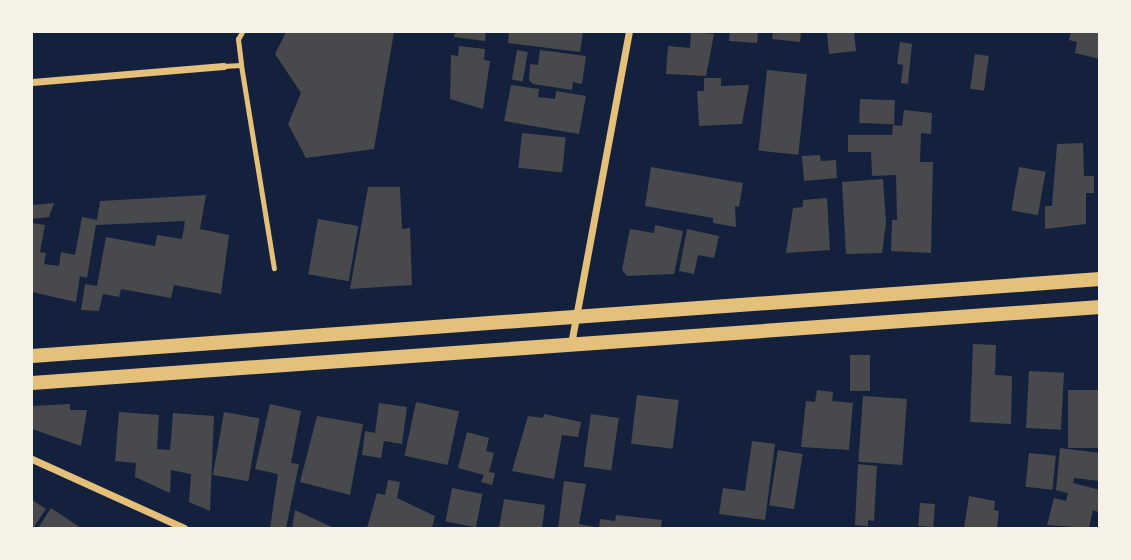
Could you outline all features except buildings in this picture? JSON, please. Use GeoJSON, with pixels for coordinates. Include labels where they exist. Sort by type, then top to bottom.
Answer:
{"type":"FeatureCollection","features":[{"type":"Feature","properties":{"kind":"main road"},"geometry":{"type":"LineString","coordinates":[[32,356],[1100,279]]}},
{"type":"Feature","properties":{"kind":"main road"},"geometry":{"type":"LineString","coordinates":[[32,383],[1100,307]]}},
{"type":"Feature","properties":{"kind":"street"},"geometry":{"type":"LineString","coordinates":[[572,344],[629,32]]}},
{"type":"Feature","properties":{"kind":"street"},"geometry":{"type":"LineString","coordinates":[[32,82],[223,66]]}},
{"type":"Feature","properties":{"kind":"street"},"geometry":{"type":"LineString","coordinates":[[32,459],[184,528]]}},
{"type":"Feature","properties":{"kind":"lane"},"geometry":{"type":"LineString","coordinates":[[242,32],[238,39],[241,65],[274,268]]}},
{"type":"Feature","properties":{"kind":"lane"},"geometry":{"type":"LineString","coordinates":[[223,66],[241,65]]}}]}
